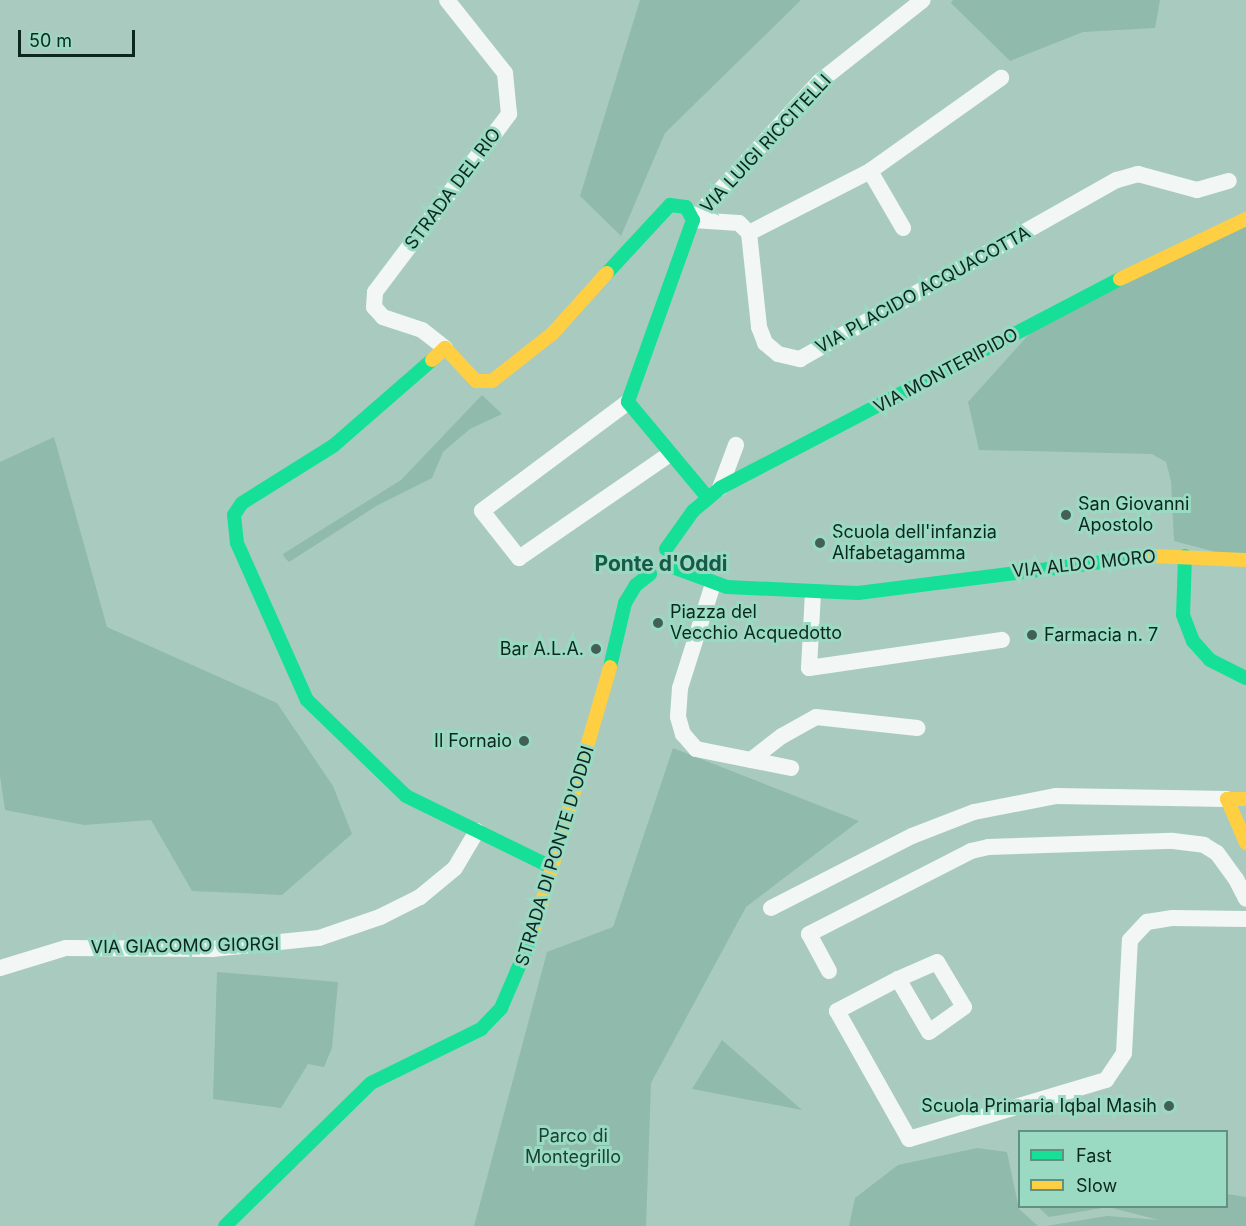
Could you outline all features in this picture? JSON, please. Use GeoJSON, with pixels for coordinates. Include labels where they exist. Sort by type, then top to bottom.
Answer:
{"type":"FeatureCollection","features":[{"type":"Feature","properties":{"kind":"street","name":"STRADA DEL RIO"},"geometry":{"type":"LineString","coordinates":[[445,348],[422,330],[382,316],[374,307],[375,292],[509,114],[505,73],[447,0]]}},
{"type":"Feature","properties":{"kind":"street","name":"VIA LUIGI RICCITELLI"},"geometry":{"type":"LineString","coordinates":[[692,226],[819,82],[923,0]]}},
{"type":"Feature","properties":{"kind":"street"},"geometry":{"type":"LineString","coordinates":[[692,226],[739,223],[749,233],[870,171],[1001,78]]}},
{"type":"Feature","properties":{"kind":"street"},"geometry":{"type":"LineString","coordinates":[[870,171],[903,228]]}},
{"type":"Feature","properties":{"kind":"street","name":"VIA PLACIDO ACQUACOTTA"},"geometry":{"type":"LineString","coordinates":[[749,233],[762,335],[778,354],[800,359],[1117,180],[1138,174],[1186,189],[1213,187],[1229,181]]}},
{"type":"Feature","properties":{"kind":"street"},"geometry":{"type":"LineString","coordinates":[[551,867],[406,796],[307,700],[237,543],[234,515],[242,503],[333,446],[445,348],[476,381],[492,381],[552,334],[670,205],[686,207],[692,226],[628,402],[482,512],[519,558],[670,454]]}},
{"type":"Feature","properties":{"kind":"street","name":"VIA MONTERIPIDO"},"geometry":{"type":"LineString","coordinates":[[666,549],[673,535],[714,493],[1148,264],[1246,219]]}},
{"type":"Feature","properties":{"kind":"street"},"geometry":{"type":"LineString","coordinates":[[628,402],[670,454],[714,493],[736,445]]}},
{"type":"Feature","properties":{"kind":"street"},"geometry":{"type":"LineString","coordinates":[[666,549],[674,556],[675,568],[661,579],[650,574],[648,556],[666,549]]}},
{"type":"Feature","properties":{"kind":"street","name":"VIA ALDO MORO"},"geometry":{"type":"LineString","coordinates":[[675,568],[713,584],[858,593],[1161,555],[1246,560]]}},
{"type":"Feature","properties":{"kind":"street"},"geometry":{"type":"LineString","coordinates":[[1185,556],[1183,615],[1193,641],[1210,660],[1246,678]]}},
{"type":"Feature","properties":{"kind":"street","name":"STRADA DI PONTE D'ODDI"},"geometry":{"type":"LineString","coordinates":[[225,1226],[371,1083],[400,1067],[446,1050],[481,1029],[501,1008],[527,954],[551,867],[598,718],[625,603],[636,585],[650,574]]}},
{"type":"Feature","properties":{"kind":"street"},"geometry":{"type":"LineString","coordinates":[[713,584],[680,688],[680,726],[696,749],[791,768]]}},
{"type":"Feature","properties":{"kind":"street"},"geometry":{"type":"LineString","coordinates":[[813,592],[809,668],[1002,640]]}},
{"type":"Feature","properties":{"kind":"street"},"geometry":{"type":"LineString","coordinates":[[751,760],[782,736],[816,717],[917,728]]}},
{"type":"Feature","properties":{"kind":"street"},"geometry":{"type":"LineString","coordinates":[[771,908],[912,836],[974,812],[1056,796],[1246,798]]}},
{"type":"Feature","properties":{"kind":"street"},"geometry":{"type":"LineString","coordinates":[[1227,799],[1246,843]]}},
{"type":"Feature","properties":{"kind":"street","name":"VIA GIACOMO GIORGI"},"geometry":{"type":"LineString","coordinates":[[0,968],[66,948],[212,949],[319,938],[380,917],[420,897],[455,867],[477,831]]}},
{"type":"Feature","properties":{"kind":"street"},"geometry":{"type":"LineString","coordinates":[[829,971],[809,934],[971,851],[988,847],[1173,841],[1204,845],[1217,853],[1236,879],[1246,899]]}},
{"type":"Feature","properties":{"kind":"street"},"geometry":{"type":"LineString","coordinates":[[897,979],[837,1011],[909,1139],[1106,1080],[1124,1053],[1130,940],[1147,922],[1173,918],[1246,919]]}},
{"type":"Feature","properties":{"kind":"green space"},"geometry":{"type":"Polygon","coordinates":[[[640,0],[801,0],[665,133],[621,236],[580,196],[640,0]]]}},
{"type":"Feature","properties":{"kind":"green space"},"geometry":{"type":"Polygon","coordinates":[[[953,0],[1160,0],[1155,28],[1083,32],[1010,61],[951,3],[953,0]]]}},
{"type":"Feature","properties":{"kind":"green space"},"geometry":{"type":"Polygon","coordinates":[[[1246,219],[1246,560],[1174,541],[1171,481],[1166,462],[1152,454],[979,450],[968,402],[1040,322],[1246,219]]]}},
{"type":"Feature","properties":{"kind":"green space"},"geometry":{"type":"Polygon","coordinates":[[[482,395],[502,414],[470,429],[443,452],[432,478],[378,505],[289,562],[284,557],[283,554],[401,480],[482,395]]]}},
{"type":"Feature","properties":{"kind":"green space"},"geometry":{"type":"Polygon","coordinates":[[[54,437],[107,627],[277,703],[333,786],[352,834],[282,895],[192,891],[151,820],[84,825],[5,810],[0,776],[0,462],[54,437]]]}},
{"type":"Feature","properties":{"kind":"green space","name":"Parco di Montegrillo"},"geometry":{"type":"Polygon","coordinates":[[[673,748],[859,821],[746,907],[651,1083],[646,1226],[474,1226],[547,952],[613,927],[673,748]]]}},
{"type":"Feature","properties":{"kind":"green space"},"geometry":{"type":"Polygon","coordinates":[[[217,972],[338,982],[332,1048],[324,1067],[308,1064],[281,1108],[213,1099],[217,972]]]}},
{"type":"Feature","properties":{"kind":"green space"},"geometry":{"type":"Polygon","coordinates":[[[722,1040],[802,1110],[692,1089],[722,1040]]]}},
{"type":"Feature","properties":{"kind":"green space"},"geometry":{"type":"Polygon","coordinates":[[[977,1148],[1007,1152],[1018,1208],[1038,1226],[849,1226],[855,1198],[898,1165],[977,1148]]]}},
{"type":"Feature","properties":{"kind":"green space"},"geometry":{"type":"Polygon","coordinates":[[[1228,1194],[1246,1197],[1246,1226],[1046,1226],[1107,1216],[1159,1220],[1112,1208],[1228,1208],[1228,1194]]]}},
{"type":"Feature","properties":{"kind":"green space"},"geometry":{"type":"Polygon","coordinates":[[[1039,1208],[1102,1208],[1049,1217],[1039,1208]]]}},
{"type":"Feature","properties":{"kind":"traffic: fast"},"geometry":{"type":"LineString","coordinates":[[607,273],[670,205],[686,207],[693,220],[628,402],[708,498]]}},
{"type":"Feature","properties":{"kind":"traffic: fast"},"geometry":{"type":"LineString","coordinates":[[666,549],[693,511],[720,488],[1120,279]]}},
{"type":"Feature","properties":{"kind":"traffic: fast"},"geometry":{"type":"LineString","coordinates":[[432,360],[333,446],[242,503],[234,515],[237,543],[307,700],[406,796],[551,867]]}},
{"type":"Feature","properties":{"kind":"traffic: fast"},"geometry":{"type":"LineString","coordinates":[[675,568],[727,587],[858,593],[1152,556]]}},
{"type":"Feature","properties":{"kind":"traffic: fast"},"geometry":{"type":"LineString","coordinates":[[1185,556],[1183,615],[1193,641],[1210,660],[1246,678]]}},
{"type":"Feature","properties":{"kind":"traffic: fast"},"geometry":{"type":"LineString","coordinates":[[610,667],[625,603],[636,585],[650,574]]}},
{"type":"Feature","properties":{"kind":"traffic: fast"},"geometry":{"type":"LineString","coordinates":[[225,1226],[371,1083],[481,1029],[501,1008],[532,936]]}},
{"type":"Feature","properties":{"kind":"traffic: slow"},"geometry":{"type":"LineString","coordinates":[[1120,279],[1246,219]]}},
{"type":"Feature","properties":{"kind":"traffic: slow"},"geometry":{"type":"LineString","coordinates":[[432,360],[445,348],[476,381],[492,381],[552,334],[607,273]]}},
{"type":"Feature","properties":{"kind":"traffic: slow"},"geometry":{"type":"LineString","coordinates":[[1152,556],[1246,560]]}},
{"type":"Feature","properties":{"kind":"traffic: slow"},"geometry":{"type":"LineString","coordinates":[[532,936],[610,667]]}},
{"type":"Feature","properties":{"kind":"traffic: slow"},"geometry":{"type":"LineString","coordinates":[[1246,799],[1227,799],[1246,843]]}},
{"type":"Feature","properties":{"kind":"place","name":"San Giovanni Apostolo"},"geometry":{"type":"Point","coordinates":[1066,515]}},
{"type":"Feature","properties":{"kind":"place","name":"Scuola dell'infanzia Alfabetagamma"},"geometry":{"type":"Point","coordinates":[820,543]}},
{"type":"Feature","properties":{"kind":"place","name":"Piazza del Vecchio Acquedotto"},"geometry":{"type":"Point","coordinates":[658,623]}},
{"type":"Feature","properties":{"kind":"place","name":"Farmacia n. 7"},"geometry":{"type":"Point","coordinates":[1032,635]}},
{"type":"Feature","properties":{"kind":"place","name":"Bar A.L.A."},"geometry":{"type":"Point","coordinates":[596,649]}},
{"type":"Feature","properties":{"kind":"place","name":"Il Fornaio"},"geometry":{"type":"Point","coordinates":[524,741]}},
{"type":"Feature","properties":{"kind":"place","name":"Scuola Primaria Iqbal Masih"},"geometry":{"type":"Point","coordinates":[1169,1106]}},
{"type":"Feature","properties":{"kind":"district","name":"Ponte d'Oddi"},"geometry":{"type":"Point","coordinates":[661,564]}}]}
